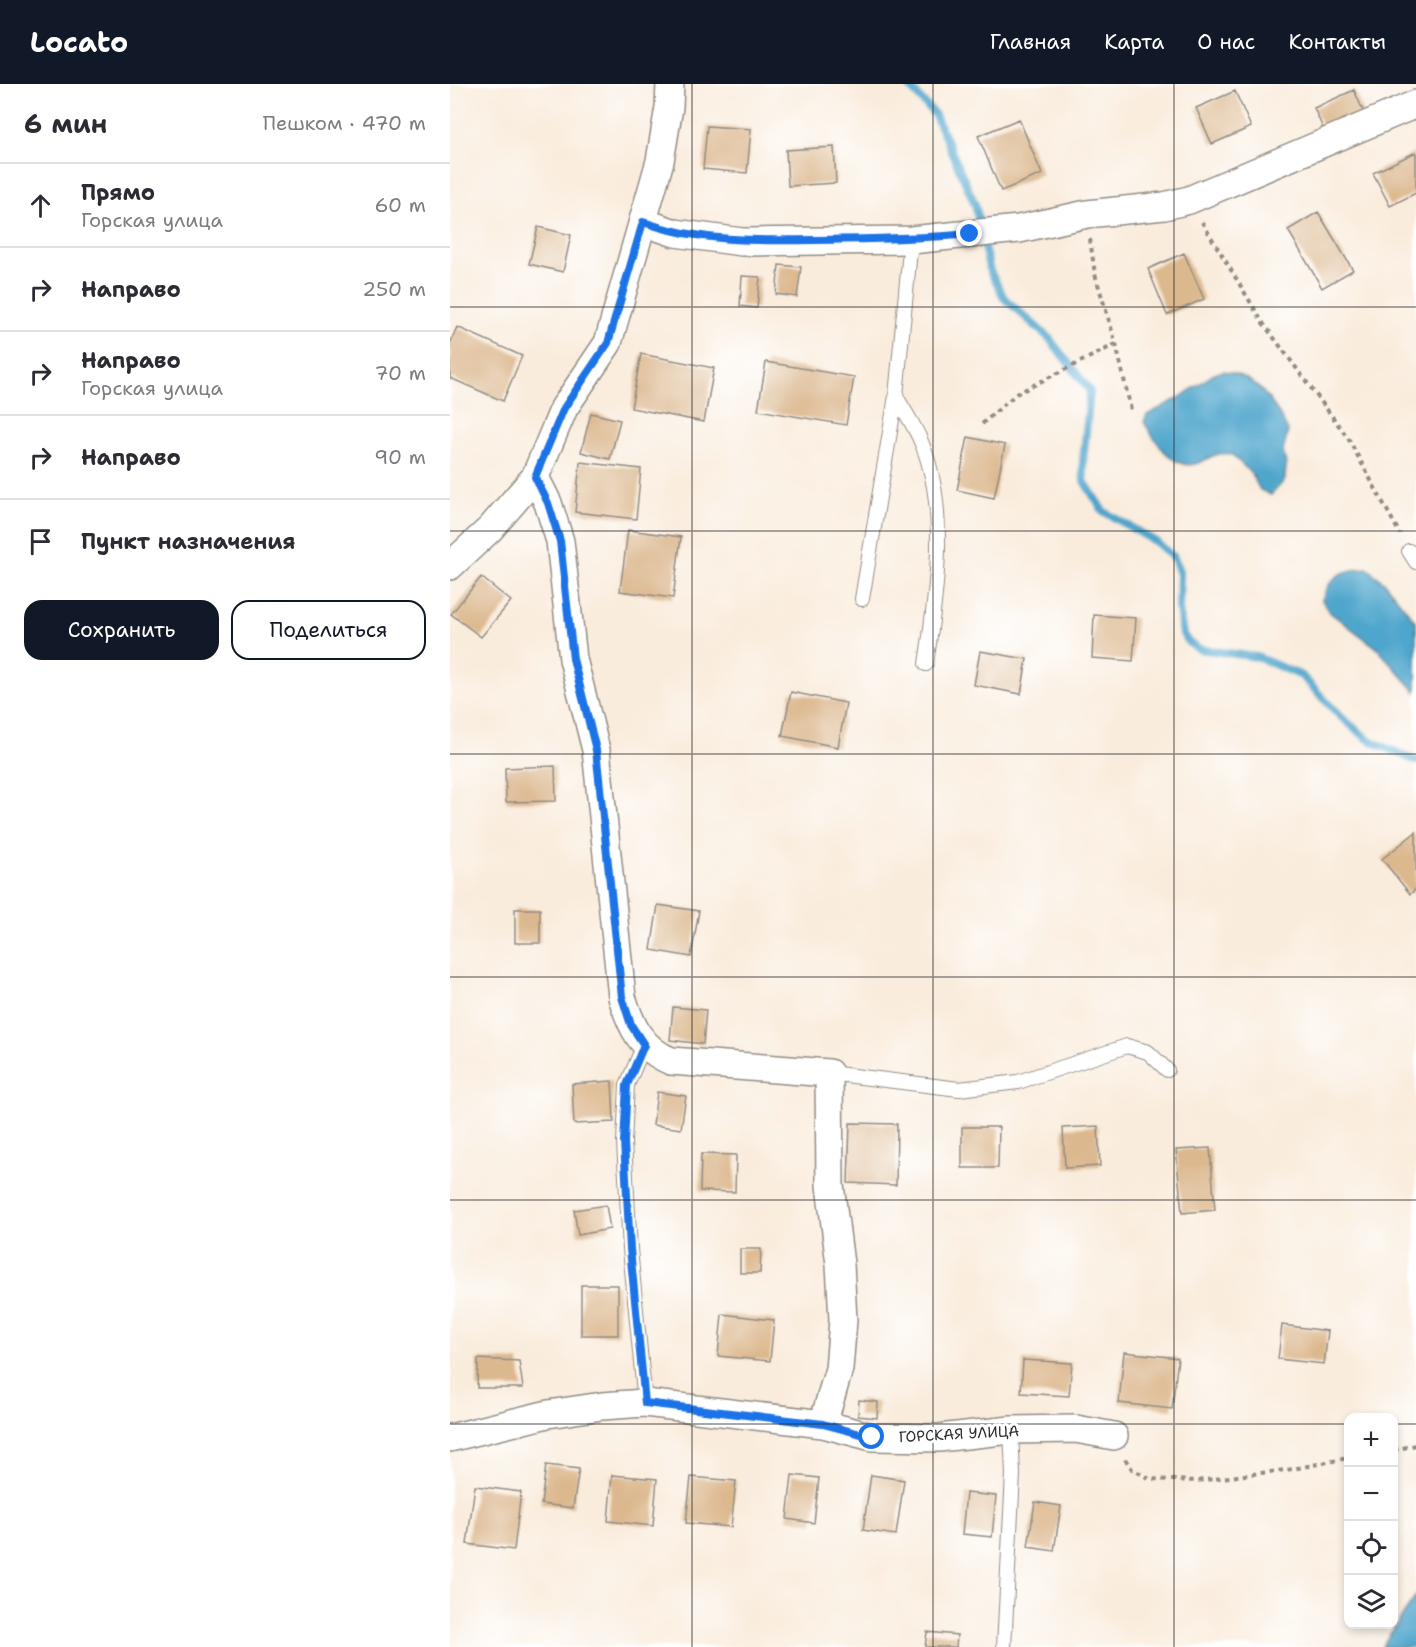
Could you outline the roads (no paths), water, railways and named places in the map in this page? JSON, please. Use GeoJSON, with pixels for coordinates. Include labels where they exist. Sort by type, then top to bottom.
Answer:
{"type":"FeatureCollection","features":[{"type":"Feature","properties":{"kind":"street"},"geometry":{"type":"LineString","coordinates":[[450,566],[490,529],[535,477],[564,408],[608,343],[660,161],[669,106],[670,84]]}},
{"type":"Feature","properties":{"kind":"street"},"geometry":{"type":"LineString","coordinates":[[643,222],[675,233],[742,242],[911,240],[1019,228],[1087,214],[1164,206],[1189,200],[1416,104]]}},
{"type":"Feature","properties":{"kind":"street"},"geometry":{"type":"LineString","coordinates":[[535,477],[548,503],[560,541],[573,659],[596,750],[622,997],[631,1025],[644,1045],[657,1056],[671,1062],[829,1073],[830,1185],[840,1264],[843,1320],[839,1369],[823,1424]]}},
{"type":"Feature","properties":{"kind":"street","name":"ГОРСКАЯ УЛИЦА"},"geometry":{"type":"LineString","coordinates":[[450,1438],[548,1414],[602,1406],[645,1403],[823,1424],[872,1437],[939,1438],[1011,1430],[1076,1429],[1114,1436]]}},
{"type":"Feature","properties":{"kind":"lane"},"geometry":{"type":"LineString","coordinates":[[862,599],[896,396],[911,240]]}},
{"type":"Feature","properties":{"kind":"lane"},"geometry":{"type":"LineString","coordinates":[[896,396],[923,445],[932,477],[937,525],[936,598],[926,664]]}},
{"type":"Feature","properties":{"kind":"lane"},"geometry":{"type":"LineString","coordinates":[[644,1045],[627,1085],[624,1142],[630,1249],[645,1403]]}},
{"type":"Feature","properties":{"kind":"lane"},"geometry":{"type":"LineString","coordinates":[[829,1073],[959,1089],[1018,1082],[1127,1046],[1148,1052],[1167,1070]]}},
{"type":"Feature","properties":{"kind":"lane"},"geometry":{"type":"LineString","coordinates":[[1004,1647],[1013,1474],[1011,1430]]}},
{"type":"Feature","properties":{"kind":"water"},"geometry":{"type":"Polygon","coordinates":[[[1223,371],[1245,378],[1263,392],[1277,410],[1288,431],[1283,451],[1286,464],[1285,480],[1271,495],[1260,490],[1251,473],[1231,454],[1216,455],[1187,465],[1171,458],[1153,437],[1144,422],[1147,415],[1179,398],[1214,374],[1223,371]]]}},
{"type":"Feature","properties":{"kind":"water"},"geometry":{"type":"Polygon","coordinates":[[[1367,568],[1384,582],[1416,622],[1416,692],[1377,648],[1328,611],[1322,600],[1329,585],[1338,575],[1351,570],[1367,568]]]}},
{"type":"Feature","properties":{"kind":"water"},"geometry":{"type":"Polygon","coordinates":[[[1416,1596],[1416,1647],[1382,1647],[1393,1629],[1398,1629],[1398,1622],[1416,1596]]]}},
{"type":"Feature","properties":{"kind":"waterway"},"geometry":{"type":"LineString","coordinates":[[907,84],[935,115],[975,204],[980,227]]}},
{"type":"Feature","properties":{"kind":"waterway"},"geometry":{"type":"LineString","coordinates":[[982,239],[990,271],[1004,298],[1049,338],[1090,391],[1083,462],[1084,481],[1103,511],[1156,542],[1174,558],[1180,574],[1179,609],[1183,634],[1189,643],[1199,649],[1257,657],[1302,676],[1341,717],[1369,740],[1416,761]]}}]}
